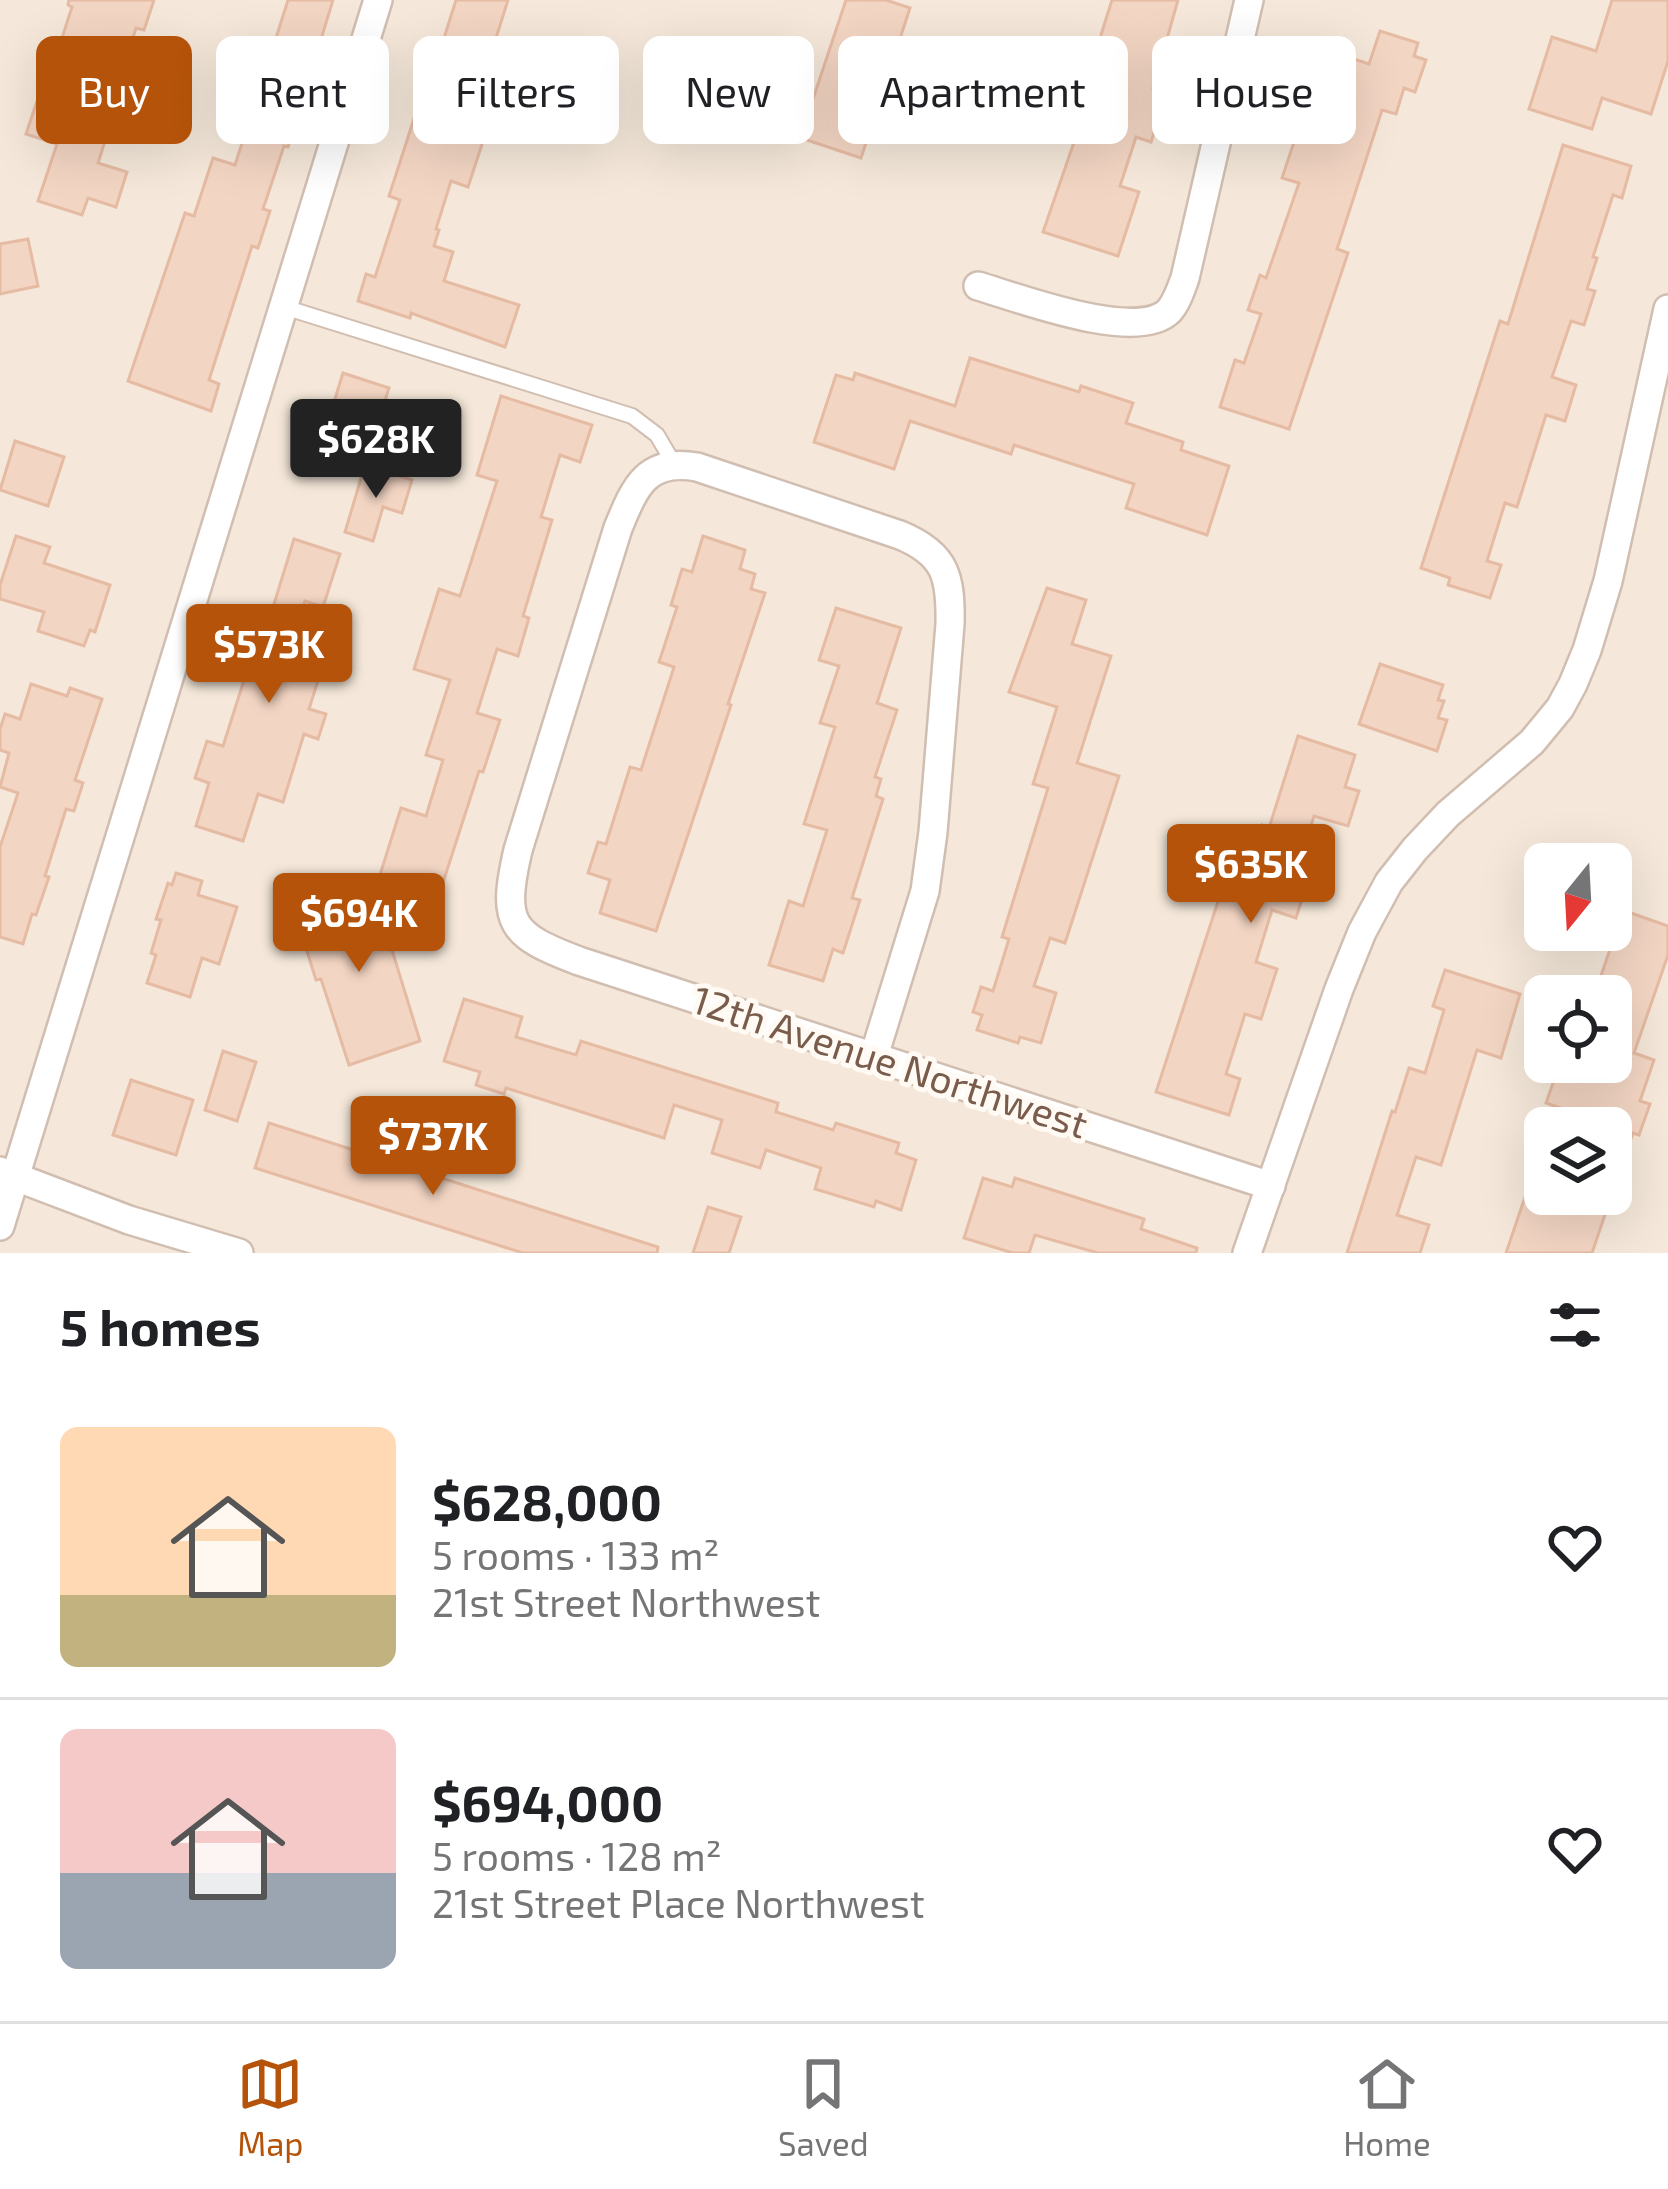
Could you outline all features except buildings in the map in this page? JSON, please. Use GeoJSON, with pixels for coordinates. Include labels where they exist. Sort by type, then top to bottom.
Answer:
{"type":"FeatureCollection","features":[{"type":"Feature","properties":{"kind":"street"},"geometry":{"type":"LineString","coordinates":[[0,1226],[8,1174],[378,0]]}},
{"type":"Feature","properties":{"kind":"street"},"geometry":{"type":"LineString","coordinates":[[978,286],[1111,323],[1135,324],[1166,315],[1186,278],[1249,0]]}},
{"type":"Feature","properties":{"kind":"street"},"geometry":{"type":"LineString","coordinates":[[1247,1253],[1339,989],[1389,882],[1448,814],[1532,742],[1573,684],[1608,581],[1668,309]]}},
{"type":"Feature","properties":{"kind":"street"},"geometry":{"type":"LineString","coordinates":[[664,467],[698,467],[900,535],[925,548],[943,566],[949,584],[950,624],[928,873],[920,914],[874,1056]]}},
{"type":"Feature","properties":{"kind":"street","name":"12th Avenue Northwest"},"geometry":{"type":"LineString","coordinates":[[664,467],[639,483],[627,507],[580,646],[512,878],[509,903],[515,925],[530,940],[566,956],[1271,1186]]}},
{"type":"Feature","properties":{"kind":"street"},"geometry":{"type":"LineString","coordinates":[[8,1174],[129,1220],[239,1253]]}},
{"type":"Feature","properties":{"kind":"lane"},"geometry":{"type":"LineString","coordinates":[[284,307],[632,416],[657,435],[664,467]]}},
{"type":"Feature","properties":{"kind":"shaded area"},"geometry":{"type":"Polygon","coordinates":[[[0,0],[1668,0],[1668,1253],[0,1253],[0,0]]]}}]}
